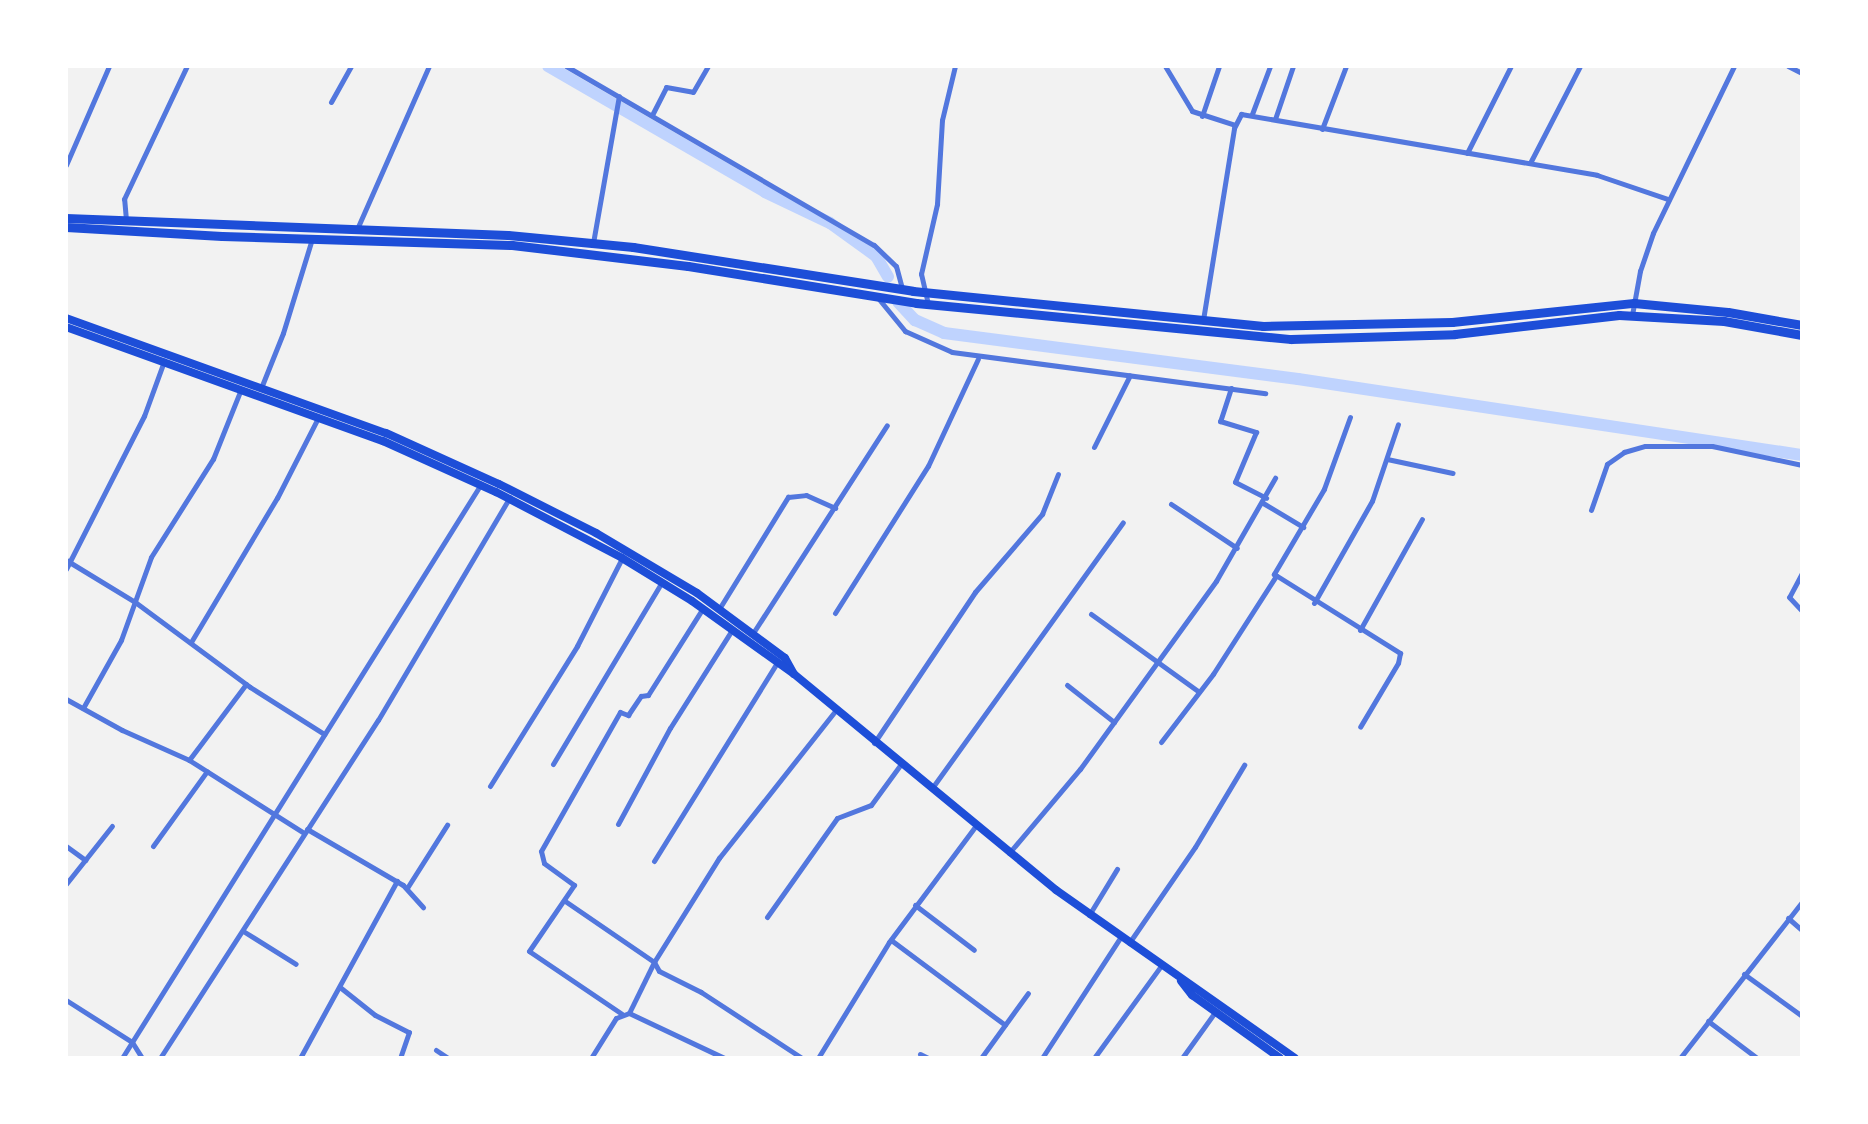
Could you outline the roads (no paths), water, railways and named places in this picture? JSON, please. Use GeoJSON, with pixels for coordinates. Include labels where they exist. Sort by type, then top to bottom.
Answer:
{"type":"FeatureCollection","features":[{"type":"Feature","properties":{"kind":"highway"},"geometry":{"type":"LineString","coordinates":[[66,218],[358,228],[551,244],[878,298],[1291,339],[1455,334],[1632,315],[1724,321],[1802,335]]}},
{"type":"Feature","properties":{"kind":"highway"},"geometry":{"type":"LineString","coordinates":[[66,227],[312,238],[593,243],[924,292],[1203,320],[1331,327],[1452,322],[1634,303],[1728,312],[1802,325]]}},
{"type":"Feature","properties":{"kind":"main road"},"geometry":{"type":"LineString","coordinates":[[66,318],[241,389],[383,441],[483,481]]}},
{"type":"Feature","properties":{"kind":"main road"},"geometry":{"type":"LineString","coordinates":[[66,327],[261,388],[386,433],[627,550],[753,633],[785,658],[794,674]]}},
{"type":"Feature","properties":{"kind":"main road"},"geometry":{"type":"LineString","coordinates":[[512,495],[703,608],[776,664],[794,674],[835,711],[1009,852],[1128,945],[1181,981],[1215,1012],[1280,1058]]}},
{"type":"Feature","properties":{"kind":"main road"},"geometry":{"type":"LineString","coordinates":[[1181,981],[1196,987],[1295,1058]]}},
{"type":"Feature","properties":{"kind":"street"},"geometry":{"type":"LineString","coordinates":[[66,165],[109,66]]}},
{"type":"Feature","properties":{"kind":"street"},"geometry":{"type":"LineString","coordinates":[[126,220],[124,199],[187,66]]}},
{"type":"Feature","properties":{"kind":"street"},"geometry":{"type":"LineString","coordinates":[[331,102],[351,66]]}},
{"type":"Feature","properties":{"kind":"street"},"geometry":{"type":"LineString","coordinates":[[353,238],[429,66]]}},
{"type":"Feature","properties":{"kind":"street"},"geometry":{"type":"LineString","coordinates":[[566,66],[874,245],[896,266],[902,289]]}},
{"type":"Feature","properties":{"kind":"street"},"geometry":{"type":"LineString","coordinates":[[652,115],[666,87],[693,92],[708,66]]}},
{"type":"Feature","properties":{"kind":"street"},"geometry":{"type":"LineString","coordinates":[[928,304],[921,274],[937,204],[942,120],[955,66]]}},
{"type":"Feature","properties":{"kind":"street"},"geometry":{"type":"LineString","coordinates":[[1165,66],[1187,104],[1202,116],[1235,124]]}},
{"type":"Feature","properties":{"kind":"street"},"geometry":{"type":"LineString","coordinates":[[1202,116],[1219,66]]}},
{"type":"Feature","properties":{"kind":"street"},"geometry":{"type":"LineString","coordinates":[[1252,114],[1270,66]]}},
{"type":"Feature","properties":{"kind":"street"},"geometry":{"type":"LineString","coordinates":[[1275,119],[1293,66]]}},
{"type":"Feature","properties":{"kind":"street"},"geometry":{"type":"LineString","coordinates":[[1322,129],[1346,66]]}},
{"type":"Feature","properties":{"kind":"street"},"geometry":{"type":"LineString","coordinates":[[1467,153],[1493,94],[1511,66]]}},
{"type":"Feature","properties":{"kind":"street"},"geometry":{"type":"LineString","coordinates":[[1530,164],[1580,66]]}},
{"type":"Feature","properties":{"kind":"street"},"geometry":{"type":"LineString","coordinates":[[1632,315],[1640,271],[1668,199],[1734,66]]}},
{"type":"Feature","properties":{"kind":"street"},"geometry":{"type":"LineString","coordinates":[[1788,66],[1802,73]]}},
{"type":"Feature","properties":{"kind":"street"},"geometry":{"type":"LineString","coordinates":[[593,243],[619,96]]}},
{"type":"Feature","properties":{"kind":"street"},"geometry":{"type":"LineString","coordinates":[[1203,320],[1235,124],[1241,114],[1252,114],[1322,129],[1597,175],[1668,199]]}},
{"type":"Feature","properties":{"kind":"street"},"geometry":{"type":"LineString","coordinates":[[261,388],[287,323],[312,238]]}},
{"type":"Feature","properties":{"kind":"street"},"geometry":{"type":"LineString","coordinates":[[878,298],[894,320],[916,338],[978,359],[1130,375],[1265,393]]}},
{"type":"Feature","properties":{"kind":"street"},"geometry":{"type":"LineString","coordinates":[[66,568],[144,416],[166,357]]}},
{"type":"Feature","properties":{"kind":"street"},"geometry":{"type":"LineString","coordinates":[[835,613],[928,466],[978,359]]}},
{"type":"Feature","properties":{"kind":"street"},"geometry":{"type":"LineString","coordinates":[[1094,447],[1130,375]]}},
{"type":"Feature","properties":{"kind":"street"},"geometry":{"type":"LineString","coordinates":[[1231,388],[1220,421],[1256,432],[1235,482],[1303,527]]}},
{"type":"Feature","properties":{"kind":"street"},"geometry":{"type":"LineString","coordinates":[[83,708],[108,666],[135,602],[142,578],[166,529],[196,490],[213,459],[241,389]]}},
{"type":"Feature","properties":{"kind":"street"},"geometry":{"type":"LineString","coordinates":[[1161,742],[1199,692],[1276,576],[1333,470],[1350,417]]}},
{"type":"Feature","properties":{"kind":"street"},"geometry":{"type":"LineString","coordinates":[[191,642],[277,498],[318,418]]}},
{"type":"Feature","properties":{"kind":"street"},"geometry":{"type":"LineString","coordinates":[[1314,603],[1360,524],[1387,459],[1398,424]]}},
{"type":"Feature","properties":{"kind":"street"},"geometry":{"type":"LineString","coordinates":[[753,633],[887,425]]}},
{"type":"Feature","properties":{"kind":"street"},"geometry":{"type":"LineString","coordinates":[[1591,510],[1607,464],[1624,452],[1645,446],[1712,446],[1802,465]]}},
{"type":"Feature","properties":{"kind":"street"},"geometry":{"type":"LineString","coordinates":[[1387,459],[1453,473]]}},
{"type":"Feature","properties":{"kind":"street"},"geometry":{"type":"LineString","coordinates":[[874,742],[975,591],[1042,514],[1058,474]]}},
{"type":"Feature","properties":{"kind":"street"},"geometry":{"type":"LineString","coordinates":[[1009,852],[1114,722],[1237,548],[1275,478]]}},
{"type":"Feature","properties":{"kind":"street"},"geometry":{"type":"LineString","coordinates":[[122,1058],[483,481]]}},
{"type":"Feature","properties":{"kind":"street"},"geometry":{"type":"LineString","coordinates":[[160,1058],[378,720],[512,495]]}},
{"type":"Feature","properties":{"kind":"street"},"geometry":{"type":"LineString","coordinates":[[719,609],[788,497],[806,495],[835,508]]}},
{"type":"Feature","properties":{"kind":"street"},"geometry":{"type":"LineString","coordinates":[[1171,504],[1237,548]]}},
{"type":"Feature","properties":{"kind":"street"},"geometry":{"type":"LineString","coordinates":[[1360,630],[1422,519]]}},
{"type":"Feature","properties":{"kind":"street"},"geometry":{"type":"LineString","coordinates":[[932,788],[1123,522]]}},
{"type":"Feature","properties":{"kind":"street"},"geometry":{"type":"LineString","coordinates":[[490,786],[572,654],[622,558]]}},
{"type":"Feature","properties":{"kind":"street"},"geometry":{"type":"LineString","coordinates":[[68,561],[135,602],[246,684],[324,734]]}},
{"type":"Feature","properties":{"kind":"street"},"geometry":{"type":"LineString","coordinates":[[1802,573],[1789,597],[1802,611]]}},
{"type":"Feature","properties":{"kind":"street"},"geometry":{"type":"LineString","coordinates":[[1276,576],[1314,603],[1401,656],[1360,727]]}},
{"type":"Feature","properties":{"kind":"street"},"geometry":{"type":"LineString","coordinates":[[553,764],[662,582]]}},
{"type":"Feature","properties":{"kind":"street"},"geometry":{"type":"LineString","coordinates":[[703,608],[648,695],[641,696],[628,715],[620,712],[544,843],[541,857],[544,863],[572,881],[565,901],[529,951],[589,995],[724,1058]]}},
{"type":"Feature","properties":{"kind":"street"},"geometry":{"type":"LineString","coordinates":[[1091,615],[1158,660],[1199,692]]}},
{"type":"Feature","properties":{"kind":"street"},"geometry":{"type":"LineString","coordinates":[[618,824],[670,728],[732,630]]}},
{"type":"Feature","properties":{"kind":"street"},"geometry":{"type":"LineString","coordinates":[[654,861],[776,664]]}},
{"type":"Feature","properties":{"kind":"street"},"geometry":{"type":"LineString","coordinates":[[189,760],[246,684]]}},
{"type":"Feature","properties":{"kind":"street"},"geometry":{"type":"LineString","coordinates":[[1067,686],[1114,722]]}},
{"type":"Feature","properties":{"kind":"street"},"geometry":{"type":"LineString","coordinates":[[66,699],[189,760],[274,814],[397,881],[407,888],[423,907]]}},
{"type":"Feature","properties":{"kind":"street"},"geometry":{"type":"LineString","coordinates":[[591,1058],[626,1013],[654,962],[719,858],[835,711]]}},
{"type":"Feature","properties":{"kind":"street"},"geometry":{"type":"LineString","coordinates":[[767,917],[837,818],[871,805],[901,764]]}},
{"type":"Feature","properties":{"kind":"street"},"geometry":{"type":"LineString","coordinates":[[1128,945],[1195,847],[1244,765]]}},
{"type":"Feature","properties":{"kind":"street"},"geometry":{"type":"LineString","coordinates":[[153,846],[207,771]]}},
{"type":"Feature","properties":{"kind":"street"},"geometry":{"type":"LineString","coordinates":[[818,1058],[891,939],[977,824]]}},
{"type":"Feature","properties":{"kind":"street"},"geometry":{"type":"LineString","coordinates":[[407,888],[447,825]]}},
{"type":"Feature","properties":{"kind":"street"},"geometry":{"type":"LineString","coordinates":[[66,884],[112,826]]}},
{"type":"Feature","properties":{"kind":"street"},"geometry":{"type":"LineString","coordinates":[[66,846],[85,860]]}},
{"type":"Feature","properties":{"kind":"street"},"geometry":{"type":"LineString","coordinates":[[1089,915],[1118,869]]}},
{"type":"Feature","properties":{"kind":"street"},"geometry":{"type":"LineString","coordinates":[[300,1058],[341,988],[397,881]]}},
{"type":"Feature","properties":{"kind":"street"},"geometry":{"type":"LineString","coordinates":[[565,901],[654,962],[659,971],[701,992],[802,1058]]}},
{"type":"Feature","properties":{"kind":"street"},"geometry":{"type":"LineString","coordinates":[[1680,1058],[1802,902]]}},
{"type":"Feature","properties":{"kind":"street"},"geometry":{"type":"LineString","coordinates":[[915,905],[974,950]]}},
{"type":"Feature","properties":{"kind":"street"},"geometry":{"type":"LineString","coordinates":[[1788,918],[1802,930]]}},
{"type":"Feature","properties":{"kind":"street"},"geometry":{"type":"LineString","coordinates":[[243,931],[296,964]]}},
{"type":"Feature","properties":{"kind":"street"},"geometry":{"type":"LineString","coordinates":[[1042,1058],[1120,938]]}},
{"type":"Feature","properties":{"kind":"street"},"geometry":{"type":"LineString","coordinates":[[891,939],[1005,1025]]}},
{"type":"Feature","properties":{"kind":"street"},"geometry":{"type":"LineString","coordinates":[[1094,1058],[1160,967]]}},
{"type":"Feature","properties":{"kind":"street"},"geometry":{"type":"LineString","coordinates":[[1744,974],[1802,1016]]}},
{"type":"Feature","properties":{"kind":"street"},"geometry":{"type":"LineString","coordinates":[[341,988],[375,1015],[409,1032],[400,1058]]}},
{"type":"Feature","properties":{"kind":"street"},"geometry":{"type":"LineString","coordinates":[[981,1058],[1028,993]]}},
{"type":"Feature","properties":{"kind":"street"},"geometry":{"type":"LineString","coordinates":[[66,1000],[132,1042],[142,1058]]}},
{"type":"Feature","properties":{"kind":"street"},"geometry":{"type":"LineString","coordinates":[[1182,1058],[1215,1012]]}},
{"type":"Feature","properties":{"kind":"street"},"geometry":{"type":"LineString","coordinates":[[1708,1022],[1757,1058]]}},
{"type":"Feature","properties":{"kind":"street"},"geometry":{"type":"LineString","coordinates":[[436,1050],[448,1058]]}},
{"type":"Feature","properties":{"kind":"street"},"geometry":{"type":"LineString","coordinates":[[920,1054],[928,1058]]}},
{"type":"Feature","properties":{"kind":"waterway"},"geometry":{"type":"LineString","coordinates":[[548,66],[765,192],[830,223],[876,256],[888,277]]}},
{"type":"Feature","properties":{"kind":"waterway"},"geometry":{"type":"LineString","coordinates":[[898,302],[915,320],[944,333],[1298,379],[1802,455]]}}]}
